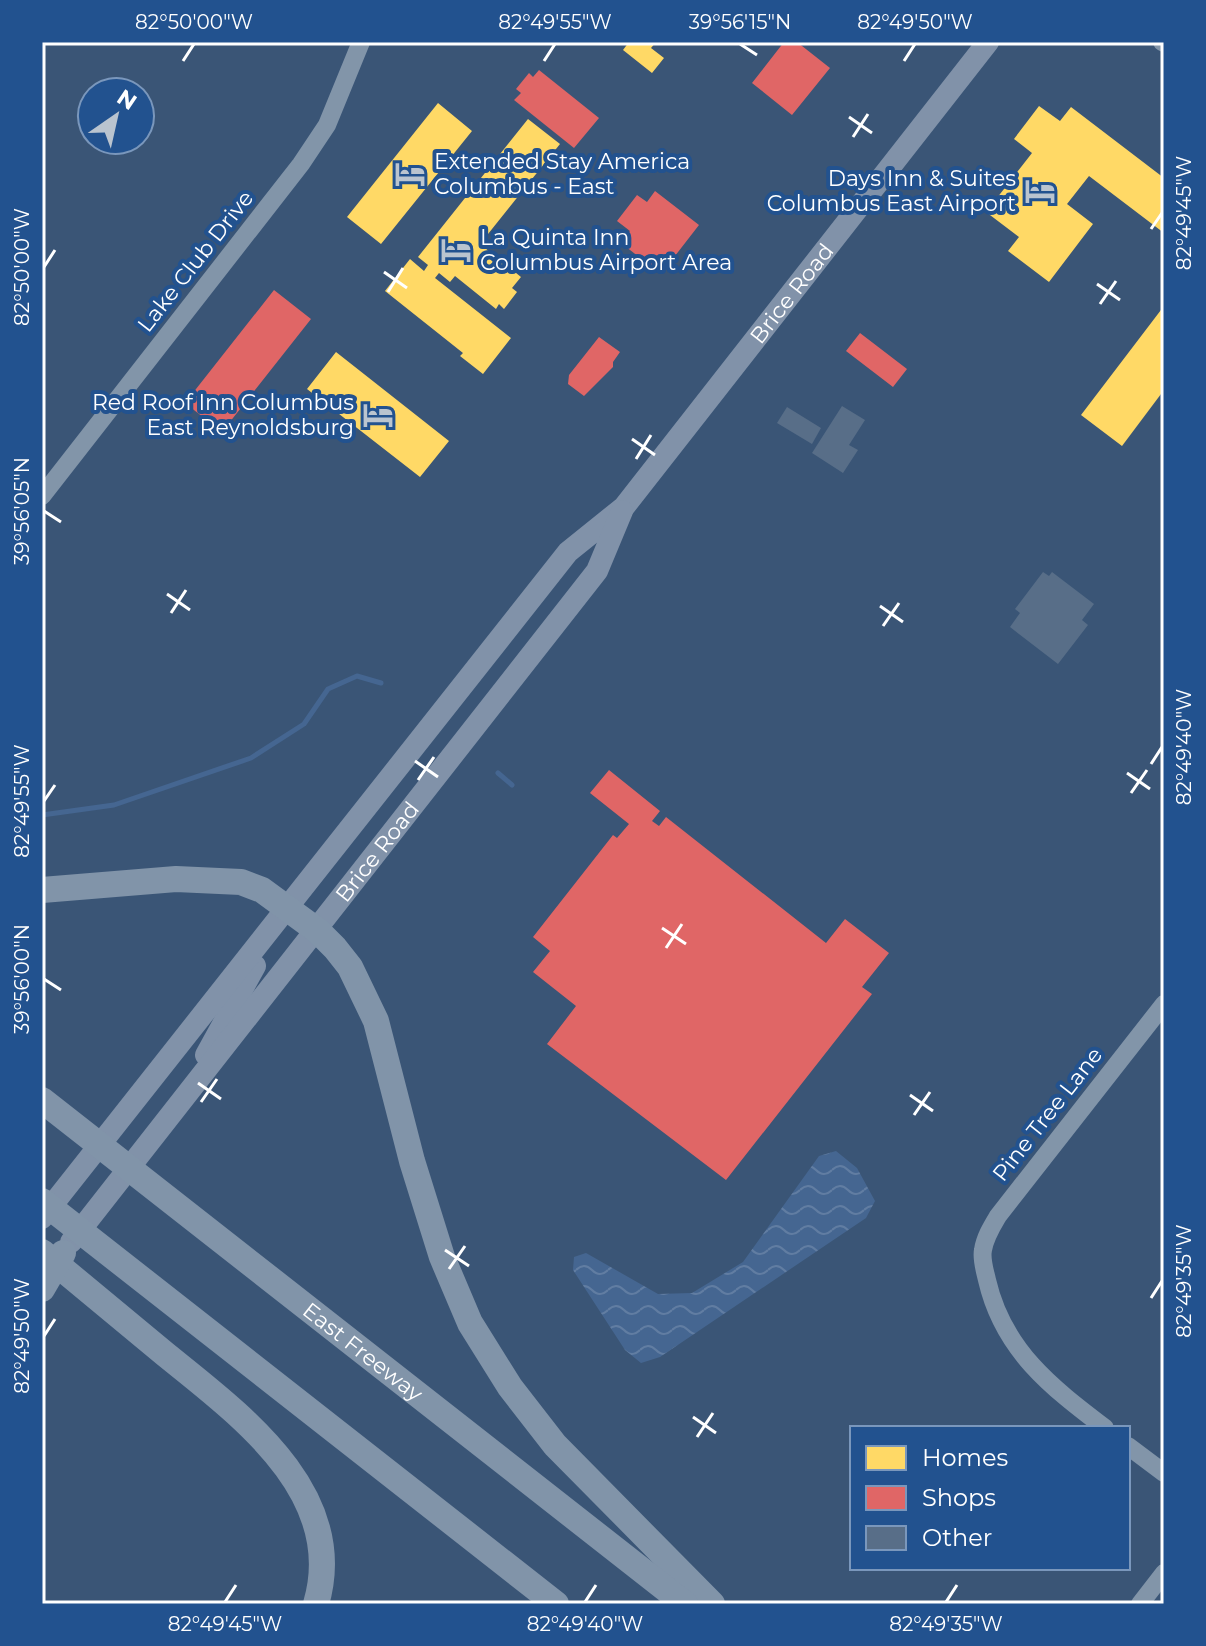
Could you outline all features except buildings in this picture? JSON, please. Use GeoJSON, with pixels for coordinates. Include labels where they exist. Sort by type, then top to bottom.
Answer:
{"type":"FeatureCollection","features":[{"type":"Feature","properties":{"kind":"highway"},"geometry":{"type":"LineString","coordinates":[[42,890],[176,879],[241,882],[262,890],[318,931],[350,967],[376,1021],[412,1161],[442,1257],[470,1323],[510,1387],[555,1445],[712,1604]]}},
{"type":"Feature","properties":{"kind":"highway","name":"East Freeway"},"geometry":{"type":"LineString","coordinates":[[42,1100],[685,1604]]}},
{"type":"Feature","properties":{"kind":"highway"},"geometry":{"type":"LineString","coordinates":[[42,1201],[556,1604]]}},
{"type":"Feature","properties":{"kind":"highway"},"geometry":{"type":"LineString","coordinates":[[42,1289],[52,1253],[252,1427],[276,1453],[299,1485],[323,1550],[316,1604]]}},
{"type":"Feature","properties":{"kind":"main road","name":"Brice Road"},"geometry":{"type":"LineString","coordinates":[[42,1218],[568,552],[624,507],[988,42]]}},
{"type":"Feature","properties":{"kind":"main road","name":"Brice Road"},"geometry":{"type":"LineString","coordinates":[[42,1280],[52,1253],[175,1112],[597,571],[624,507]]}},
{"type":"Feature","properties":{"kind":"main road","name":"Brice Road"},"geometry":{"type":"LineString","coordinates":[[175,1112],[287,908]]}},
{"type":"Feature","properties":{"kind":"street","name":"Lake Club Drive"},"geometry":{"type":"LineString","coordinates":[[42,496],[301,164],[327,125],[361,42]]}},
{"type":"Feature","properties":{"kind":"street","name":"Pine Tree Lane"},"geometry":{"type":"LineString","coordinates":[[1102,1426],[1050,1386],[1024,1358],[1005,1329],[990,1294],[982,1252],[998,1216],[1164,1004]]}},
{"type":"Feature","properties":{"kind":"street"},"geometry":{"type":"LineString","coordinates":[[1130,1448],[1164,1473]]}},
{"type":"Feature","properties":{"kind":"street"},"geometry":{"type":"LineString","coordinates":[[1140,1604],[1164,1573]]}},
{"type":"Feature","properties":{"kind":"water"},"geometry":{"type":"Polygon","coordinates":[[[836,1151],[857,1168],[875,1201],[866,1218],[660,1357],[641,1363],[625,1350],[573,1270],[574,1257],[586,1253],[658,1294],[692,1293],[743,1262],[819,1156],[836,1151]]]}},
{"type":"Feature","properties":{"kind":"waterway"},"geometry":{"type":"LineString","coordinates":[[42,815],[114,805],[251,758],[304,724],[328,689],[357,676],[381,683]]}},
{"type":"Feature","properties":{"kind":"waterway"},"geometry":{"type":"LineString","coordinates":[[498,773],[512,785]]}},
{"type":"Feature","properties":{"kind":"place","name":"Extended Stay America Columbus - East"},"geometry":{"type":"Point","coordinates":[410,174]}},
{"type":"Feature","properties":{"kind":"place","name":"Days Inn & Suites Columbus East Airport"},"geometry":{"type":"Point","coordinates":[1040,191]}},
{"type":"Feature","properties":{"kind":"place","name":"La Quinta Inn Columbus Airport Area"},"geometry":{"type":"Point","coordinates":[456,250]}},
{"type":"Feature","properties":{"kind":"place","name":"Red Roof Inn Columbus East Reynoldsburg"},"geometry":{"type":"Point","coordinates":[378,415]}}]}
